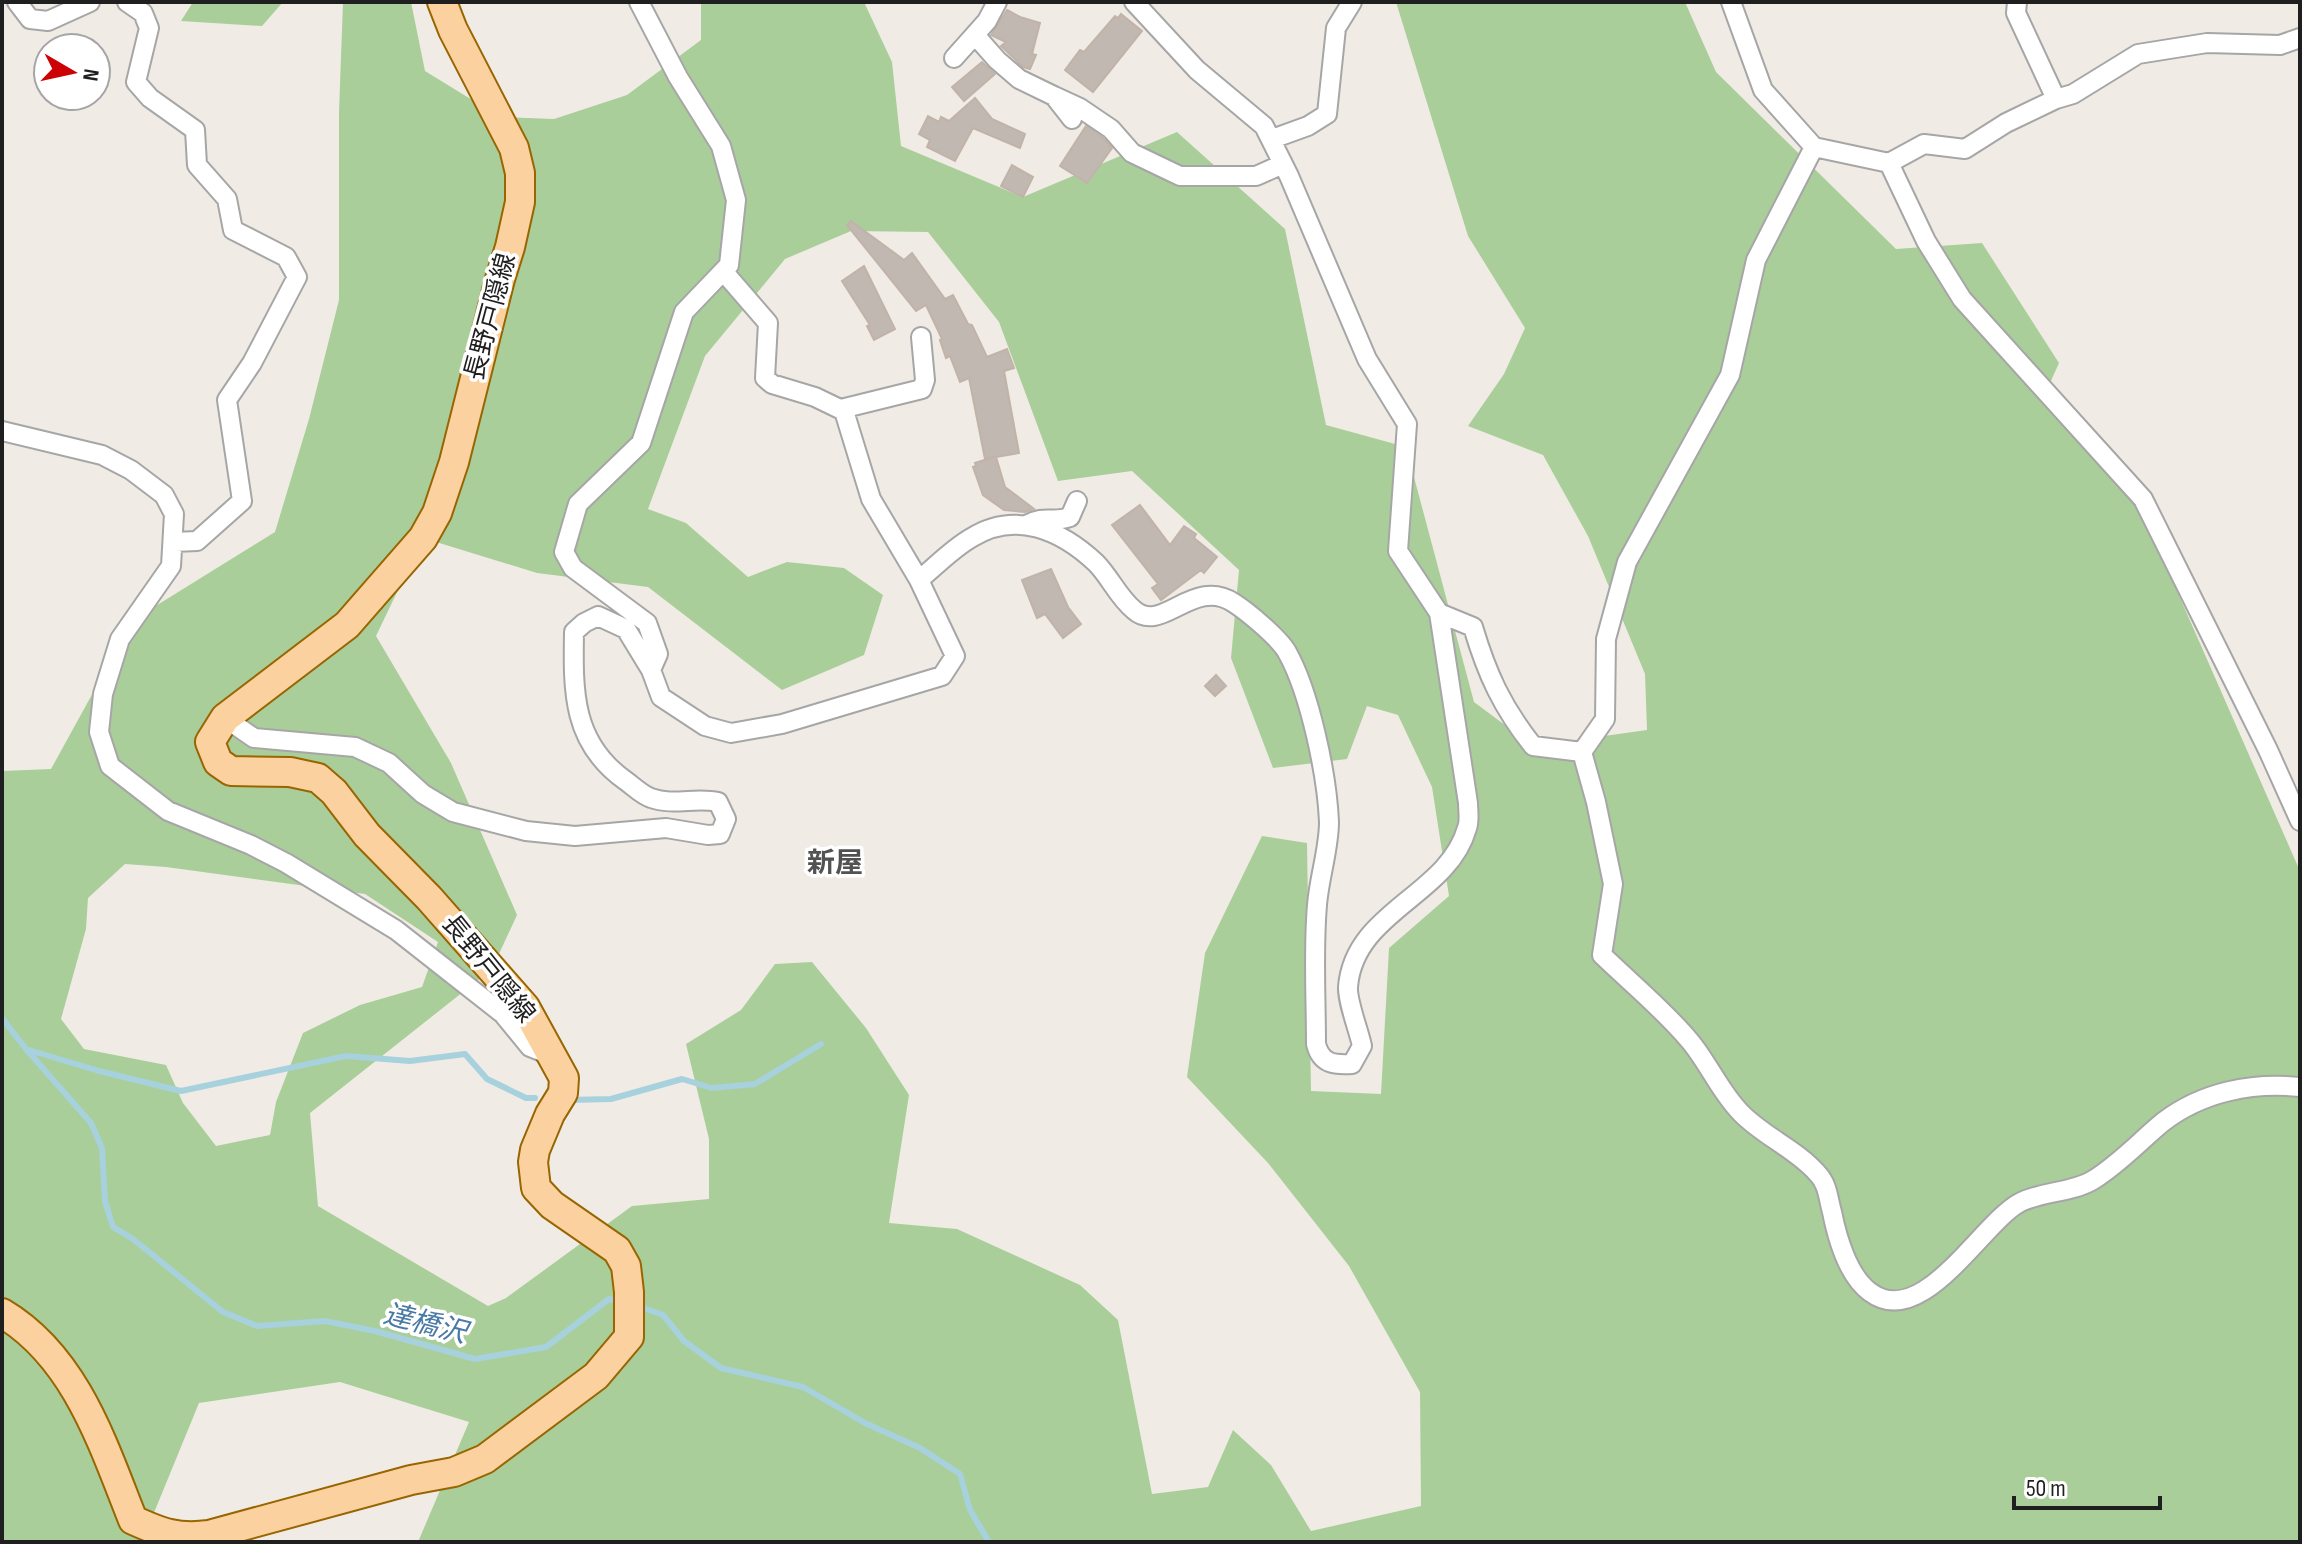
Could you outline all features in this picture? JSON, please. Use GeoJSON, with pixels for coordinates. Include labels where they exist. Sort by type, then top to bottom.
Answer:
{"type":"FeatureCollection","features":[{"type":"Feature","properties":{"kind":"main road","name":"長野戸隠線"},"geometry":{"type":"LineString","coordinates":[[2,1313],[21,1325],[67,1377],[95,1422],[133,1520],[173,1537],[209,1535],[411,1480],[454,1472],[485,1459],[596,1376],[629,1337],[626,1266],[617,1250],[552,1205],[536,1188],[535,1150],[563,1093],[564,1078],[525,1007],[429,898],[367,835],[334,792],[318,778],[290,772],[231,771],[218,762],[210,742],[225,718],[347,625],[423,538],[437,513],[454,462],[510,247],[520,202],[520,173],[514,148],[453,30],[442,2]]}},
{"type":"Feature","properties":{"kind":"street"},"geometry":{"type":"LineString","coordinates":[[17,2],[30,19],[48,21],[90,2]]}},
{"type":"Feature","properties":{"kind":"street"},"geometry":{"type":"LineString","coordinates":[[127,2],[143,13],[149,28],[136,82],[150,98],[195,130],[197,165],[227,199],[233,230],[286,257],[297,277],[252,363],[227,400],[242,501],[197,541],[174,542]]}},
{"type":"Feature","properties":{"kind":"street"},"geometry":{"type":"LineString","coordinates":[[639,2],[678,77],[721,146],[736,200],[729,265],[684,312],[641,443],[578,504],[564,552],[573,568],[647,623],[658,654],[651,670]]}},
{"type":"Feature","properties":{"kind":"street"},"geometry":{"type":"LineString","coordinates":[[954,58],[975,35],[997,2]]}},
{"type":"Feature","properties":{"kind":"street"},"geometry":{"type":"LineString","coordinates":[[919,580],[972,537],[1007,523],[1027,525],[1068,542],[1097,564],[1135,612],[1155,617],[1199,596],[1215,594],[1234,603],[1286,651],[1307,703],[1324,780],[1329,824],[1317,904],[1316,1044],[1319,1055],[1326,1062],[1352,1064],[1362,1046],[1347,989],[1355,957],[1382,920],[1431,883],[1456,851],[1468,827],[1468,803],[1439,613],[1398,551],[1407,424],[1367,359],[1264,126],[1197,70],[1134,2]]}},
{"type":"Feature","properties":{"kind":"street"},"geometry":{"type":"LineString","coordinates":[[1272,139],[1308,126],[1327,114],[1336,28],[1352,2]]}},
{"type":"Feature","properties":{"kind":"street"},"geometry":{"type":"LineString","coordinates":[[1731,2],[1763,90],[1814,147],[1889,163],[1924,144],[1965,149],[2006,123],[2073,94],[2138,54],[2207,43],[2280,45],[2300,38]]}},
{"type":"Feature","properties":{"kind":"street"},"geometry":{"type":"LineString","coordinates":[[2017,2],[2016,13],[2056,99]]}},
{"type":"Feature","properties":{"kind":"street"},"geometry":{"type":"LineString","coordinates":[[975,35],[1019,79],[1080,108],[1111,129],[1132,153],[1180,176],[1256,176],[1283,164]]}},
{"type":"Feature","properties":{"kind":"street"},"geometry":{"type":"LineString","coordinates":[[1054,96],[1072,119]]}},
{"type":"Feature","properties":{"kind":"street"},"geometry":{"type":"LineString","coordinates":[[1582,752],[1605,719],[1606,639],[1627,562],[1730,375],[1756,260],[1814,147]]}},
{"type":"Feature","properties":{"kind":"street"},"geometry":{"type":"LineString","coordinates":[[1889,163],[1926,241],[1962,299],[2143,499],[2300,821]]}},
{"type":"Feature","properties":{"kind":"street"},"geometry":{"type":"LineString","coordinates":[[225,718],[254,738],[355,747],[389,763],[423,794],[453,812],[526,831],[575,836],[666,828],[708,835],[720,834],[726,819],[718,802],[679,803],[650,798],[609,769],[584,735],[576,699],[574,632],[584,623],[598,616],[626,629],[651,670],[661,697],[705,726],[731,733],[782,724],[942,676],[955,656],[919,580],[871,499],[844,411],[815,397],[772,384],[765,378],[768,323],[723,271]]}},
{"type":"Feature","properties":{"kind":"street"},"geometry":{"type":"LineString","coordinates":[[841,409],[922,389],[925,380],[921,337]]}},
{"type":"Feature","properties":{"kind":"street"},"geometry":{"type":"LineString","coordinates":[[2,431],[102,455],[131,470],[164,495],[174,514],[171,566],[120,639],[103,694],[99,732],[110,766],[168,811],[286,863],[396,930],[503,1014],[530,1047],[550,1055]]}},
{"type":"Feature","properties":{"kind":"street"},"geometry":{"type":"LineString","coordinates":[[1027,525],[1039,518],[1062,520],[1070,517],[1077,501]]}},
{"type":"Feature","properties":{"kind":"street"},"geometry":{"type":"LineString","coordinates":[[1439,613],[1473,627],[1483,661],[1510,716],[1533,746],[1582,752]]}},
{"type":"Feature","properties":{"kind":"street"},"geometry":{"type":"LineString","coordinates":[[1582,752],[1613,884],[1602,955],[1688,1039],[1741,1113],[1819,1174],[1828,1191],[1843,1247],[1858,1280],[1872,1294],[1905,1300],[1933,1286],[1997,1219],[2020,1202],[2090,1182],[2165,1121],[2196,1101],[2268,1084],[2300,1087]]}},
{"type":"Feature","properties":{"kind":"green space"},"geometry":{"type":"Polygon","coordinates":[[[193,2],[283,2],[262,26],[181,21],[193,2]]]}},
{"type":"Feature","properties":{"kind":"green space"},"geometry":{"type":"Polygon","coordinates":[[[343,2],[411,2],[425,71],[500,117],[554,119],[627,95],[701,40],[701,2],[864,2],[892,62],[901,146],[1023,197],[1177,132],[1285,229],[1326,425],[1406,447],[1474,702],[1533,746],[1647,730],[1645,674],[1588,536],[1543,455],[1468,426],[1504,374],[1525,328],[1468,236],[1396,2],[1685,2],[1716,72],[1896,249],[1982,243],[2059,363],[2046,392],[2130,484],[2300,871],[2300,1542],[418,1542],[469,1422],[340,1382],[199,1403],[142,1542],[2,1542],[2,771],[51,769],[133,620],[275,532],[309,419],[339,300],[339,112],[343,2]],[[851,231],[785,259],[705,356],[648,509],[686,523],[748,577],[787,562],[844,568],[883,595],[864,655],[782,690],[648,587],[537,573],[423,538],[376,636],[451,763],[517,915],[492,969],[310,1113],[318,1206],[488,1306],[506,1298],[632,1206],[709,1199],[709,1139],[686,1044],[741,1010],[775,964],[812,962],[866,1028],[909,1095],[889,1223],[957,1229],[1080,1285],[1118,1320],[1152,1494],[1208,1487],[1233,1430],[1271,1465],[1311,1531],[1421,1506],[1420,1392],[1349,1266],[1268,1163],[1187,1077],[1205,953],[1262,836],[1307,843],[1311,1091],[1381,1094],[1389,948],[1449,896],[1432,787],[1398,715],[1367,706],[1347,759],[1273,768],[1231,658],[1239,570],[1132,471],[1058,481],[999,322],[928,232],[851,231]],[[125,864],[88,898],[86,929],[61,1019],[84,1049],[166,1065],[183,1103],[216,1146],[270,1135],[276,1102],[303,1033],[360,1005],[422,987],[438,942],[365,894],[125,864]]]}},
{"type":"Feature","properties":{"kind":"building"},"geometry":{"type":"Polygon","coordinates":[[[1007,10],[1040,23],[1032,54],[1036,55],[1030,69],[1023,67],[1001,46],[1006,42],[991,35],[1007,10]]]}},
{"type":"Feature","properties":{"kind":"building"},"geometry":{"type":"Polygon","coordinates":[[[1121,14],[1142,31],[1093,92],[1065,70],[1080,50],[1084,52],[1115,16],[1118,18],[1121,14]]]}},
{"type":"Feature","properties":{"kind":"building"},"geometry":{"type":"Polygon","coordinates":[[[982,62],[995,74],[964,101],[952,87],[982,62]]]}},
{"type":"Feature","properties":{"kind":"building"},"geometry":{"type":"Polygon","coordinates":[[[975,98],[992,119],[1025,134],[1020,148],[973,128],[955,161],[927,147],[930,140],[919,134],[928,116],[939,122],[941,117],[949,121],[975,98]]]}},
{"type":"Feature","properties":{"kind":"building"},"geometry":{"type":"Polygon","coordinates":[[[1086,126],[1112,148],[1087,183],[1060,166],[1086,126]]]}},
{"type":"Feature","properties":{"kind":"building"},"geometry":{"type":"Polygon","coordinates":[[[1012,165],[1033,177],[1023,197],[1001,186],[1012,165]]]}},
{"type":"Feature","properties":{"kind":"building"},"geometry":{"type":"Polygon","coordinates":[[[851,221],[904,260],[912,253],[945,299],[953,295],[987,357],[1007,349],[1014,368],[1004,371],[1019,453],[996,457],[1005,487],[1034,509],[1025,512],[1004,510],[983,495],[973,467],[975,463],[994,457],[985,459],[969,378],[960,382],[950,356],[946,358],[942,339],[926,305],[916,311],[847,225],[851,221]]]}},
{"type":"Feature","properties":{"kind":"building"},"geometry":{"type":"Polygon","coordinates":[[[864,266],[895,329],[874,340],[867,326],[870,325],[842,281],[864,266]]]}},
{"type":"Feature","properties":{"kind":"building"},"geometry":{"type":"Polygon","coordinates":[[[1140,505],[1170,545],[1184,526],[1217,557],[1204,573],[1201,570],[1161,600],[1152,588],[1158,584],[1112,525],[1140,505]]]}},
{"type":"Feature","properties":{"kind":"building"},"geometry":{"type":"Polygon","coordinates":[[[1051,569],[1068,607],[1081,624],[1063,638],[1045,614],[1037,618],[1022,580],[1051,569]]]}},
{"type":"Feature","properties":{"kind":"building"},"geometry":{"type":"Polygon","coordinates":[[[1216,675],[1226,686],[1215,696],[1205,686],[1216,675]]]}},
{"type":"Feature","properties":{"kind":"waterway","name":"達橋沢"},"geometry":{"type":"LineString","coordinates":[[2,1018],[91,1123],[102,1148],[105,1201],[113,1227],[133,1239],[223,1312],[257,1326],[325,1321],[375,1331],[475,1359],[546,1347],[609,1299],[620,1302]]}},
{"type":"Feature","properties":{"kind":"waterway"},"geometry":{"type":"LineString","coordinates":[[569,1100],[611,1099],[682,1079],[712,1088],[755,1084],[821,1044]]}},
{"type":"Feature","properties":{"kind":"waterway"},"geometry":{"type":"LineString","coordinates":[[29,1050],[181,1091],[346,1056],[410,1061],[465,1054],[487,1079],[526,1098],[535,1098]]}},
{"type":"Feature","properties":{"kind":"waterway","name":"達橋沢"},"geometry":{"type":"LineString","coordinates":[[635,1305],[663,1315],[684,1341],[721,1368],[803,1387],[865,1423],[920,1448],[960,1474],[970,1510],[989,1542]]}},
{"type":"Feature","properties":{"kind":"district","name":"新屋"},"geometry":{"type":"Point","coordinates":[835,863]}}]}
